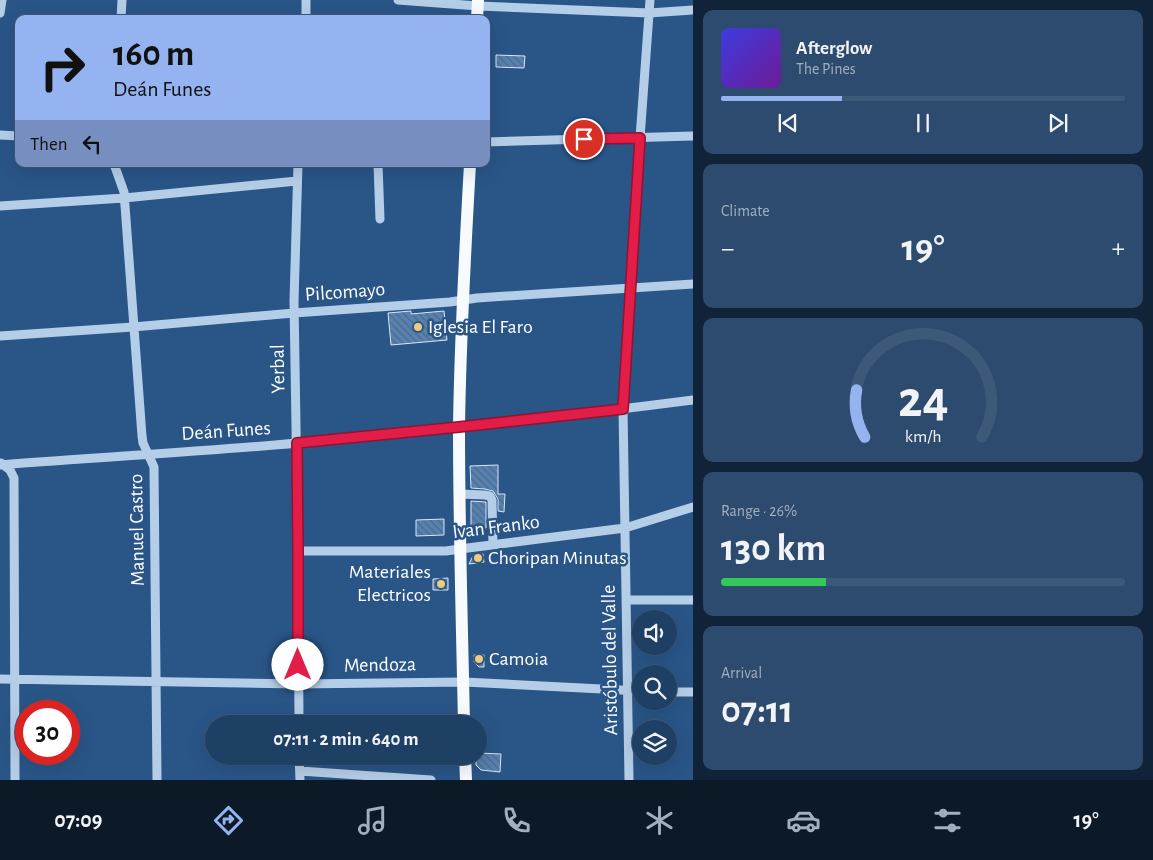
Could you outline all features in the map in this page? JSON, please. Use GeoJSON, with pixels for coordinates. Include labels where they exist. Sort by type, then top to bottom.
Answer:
{"type":"FeatureCollection","features":[{"type":"Feature","properties":{"kind":"main road"},"geometry":{"type":"LineString","coordinates":[[464,715],[459,427],[462,300],[470,167]]}},
{"type":"Feature","properties":{"kind":"main road"},"geometry":{"type":"LineString","coordinates":[[465,765],[466,780]]}},
{"type":"Feature","properties":{"kind":"street"},"geometry":{"type":"LineString","coordinates":[[0,12],[2,0]]}},
{"type":"Feature","properties":{"kind":"street"},"geometry":{"type":"LineString","coordinates":[[121,15],[122,0]]}},
{"type":"Feature","properties":{"kind":"street"},"geometry":{"type":"LineString","coordinates":[[306,0],[306,15]]}},
{"type":"Feature","properties":{"kind":"street"},"geometry":{"type":"LineString","coordinates":[[398,0],[478,8],[649,13],[693,10]]}},
{"type":"Feature","properties":{"kind":"street","name":"Aristóbulo del Valle"},"geometry":{"type":"LineString","coordinates":[[629,780],[623,409],[650,0]]}},
{"type":"Feature","properties":{"kind":"street"},"geometry":{"type":"LineString","coordinates":[[0,135],[15,136]]}},
{"type":"Feature","properties":{"kind":"street"},"geometry":{"type":"LineString","coordinates":[[490,142],[693,136]]}},
{"type":"Feature","properties":{"kind":"street","name":"Manuel Castro"},"geometry":{"type":"LineString","coordinates":[[115,167],[124,198],[142,436],[143,443],[154,467],[157,780]]}},
{"type":"Feature","properties":{"kind":"street","name":"Yerbal"},"geometry":{"type":"LineString","coordinates":[[298,167],[294,312],[299,715]]}},
{"type":"Feature","properties":{"kind":"street"},"geometry":{"type":"LineString","coordinates":[[378,167],[380,220]]}},
{"type":"Feature","properties":{"kind":"street"},"geometry":{"type":"LineString","coordinates":[[0,206],[124,198],[297,182]]}},
{"type":"Feature","properties":{"kind":"street","name":"Pilcomayo"},"geometry":{"type":"LineString","coordinates":[[0,336],[133,327],[294,312],[450,302],[476,298],[693,284]]}},
{"type":"Feature","properties":{"kind":"street","name":"Deán Funes"},"geometry":{"type":"LineString","coordinates":[[1,464],[297,443],[459,427],[693,400]]}},
{"type":"Feature","properties":{"kind":"street"},"geometry":{"type":"LineString","coordinates":[[1,464],[10,470],[14,478],[15,780]]}},
{"type":"Feature","properties":{"kind":"street"},"geometry":{"type":"LineString","coordinates":[[460,494],[490,496],[492,500],[493,546]]}},
{"type":"Feature","properties":{"kind":"street","name":"Ivan Franko"},"geometry":{"type":"LineString","coordinates":[[298,551],[446,551],[493,546],[625,528],[693,507]]}},
{"type":"Feature","properties":{"kind":"street"},"geometry":{"type":"LineString","coordinates":[[626,600],[693,600]]}},
{"type":"Feature","properties":{"kind":"street","name":"Mendoza"},"geometry":{"type":"LineString","coordinates":[[0,679],[298,684],[464,682],[632,691]]}},
{"type":"Feature","properties":{"kind":"street"},"geometry":{"type":"LineString","coordinates":[[677,692],[693,692]]}},
{"type":"Feature","properties":{"kind":"street"},"geometry":{"type":"LineString","coordinates":[[300,776],[431,780]]}},
{"type":"Feature","properties":{"kind":"building"},"geometry":{"type":"Polygon","coordinates":[[[496,55],[525,56],[524,68],[496,67],[496,55]]]}},
{"type":"Feature","properties":{"kind":"building","name":"Iglesia El Faro"},"geometry":{"type":"Polygon","coordinates":[[[411,311],[411,314],[444,311],[447,340],[391,345],[388,313],[411,311]]]}},
{"type":"Feature","properties":{"kind":"building"},"geometry":{"type":"Polygon","coordinates":[[[498,465],[498,494],[505,494],[504,512],[498,511],[498,499],[493,491],[471,488],[470,466],[498,465]]]}},
{"type":"Feature","properties":{"kind":"building"},"geometry":{"type":"Polygon","coordinates":[[[471,501],[486,502],[486,528],[471,528],[471,501]]]}},
{"type":"Feature","properties":{"kind":"building"},"geometry":{"type":"Polygon","coordinates":[[[444,519],[444,535],[416,536],[416,520],[444,519]]]}},
{"type":"Feature","properties":{"kind":"building","name":"Choripan Minutas"},"geometry":{"type":"Polygon","coordinates":[[[483,554],[484,562],[469,564],[473,556],[483,554]]]}},
{"type":"Feature","properties":{"kind":"building","name":"Materiales Electricos"},"geometry":{"type":"Polygon","coordinates":[[[448,578],[448,590],[433,590],[433,579],[448,578]]]}},
{"type":"Feature","properties":{"kind":"building"},"geometry":{"type":"Polygon","coordinates":[[[311,653],[319,653],[319,666],[311,666],[311,653]]]}},
{"type":"Feature","properties":{"kind":"building","name":"Camoia"},"geometry":{"type":"Polygon","coordinates":[[[474,655],[484,655],[484,667],[479,667],[474,662],[474,655]]]}},
{"type":"Feature","properties":{"kind":"building"},"geometry":{"type":"Polygon","coordinates":[[[487,753],[501,754],[500,772],[481,770],[476,765],[487,765],[487,753]]]}},
{"type":"Feature","properties":{"kind":"place","name":"Iglesia El Faro"},"geometry":{"type":"Point","coordinates":[418,327]}},
{"type":"Feature","properties":{"kind":"place","name":"Choripan Minutas"},"geometry":{"type":"Point","coordinates":[478,558]}},
{"type":"Feature","properties":{"kind":"place","name":"Materiales Electricos"},"geometry":{"type":"Point","coordinates":[441,584]}},
{"type":"Feature","properties":{"kind":"place","name":"Camoia"},"geometry":{"type":"Point","coordinates":[479,659]}},
{"type":"Feature","properties":{"kind":"route"},"geometry":{"type":"LineString","coordinates":[[298,665],[297,443],[623,409],[640,138],[584,139]]}}]}
